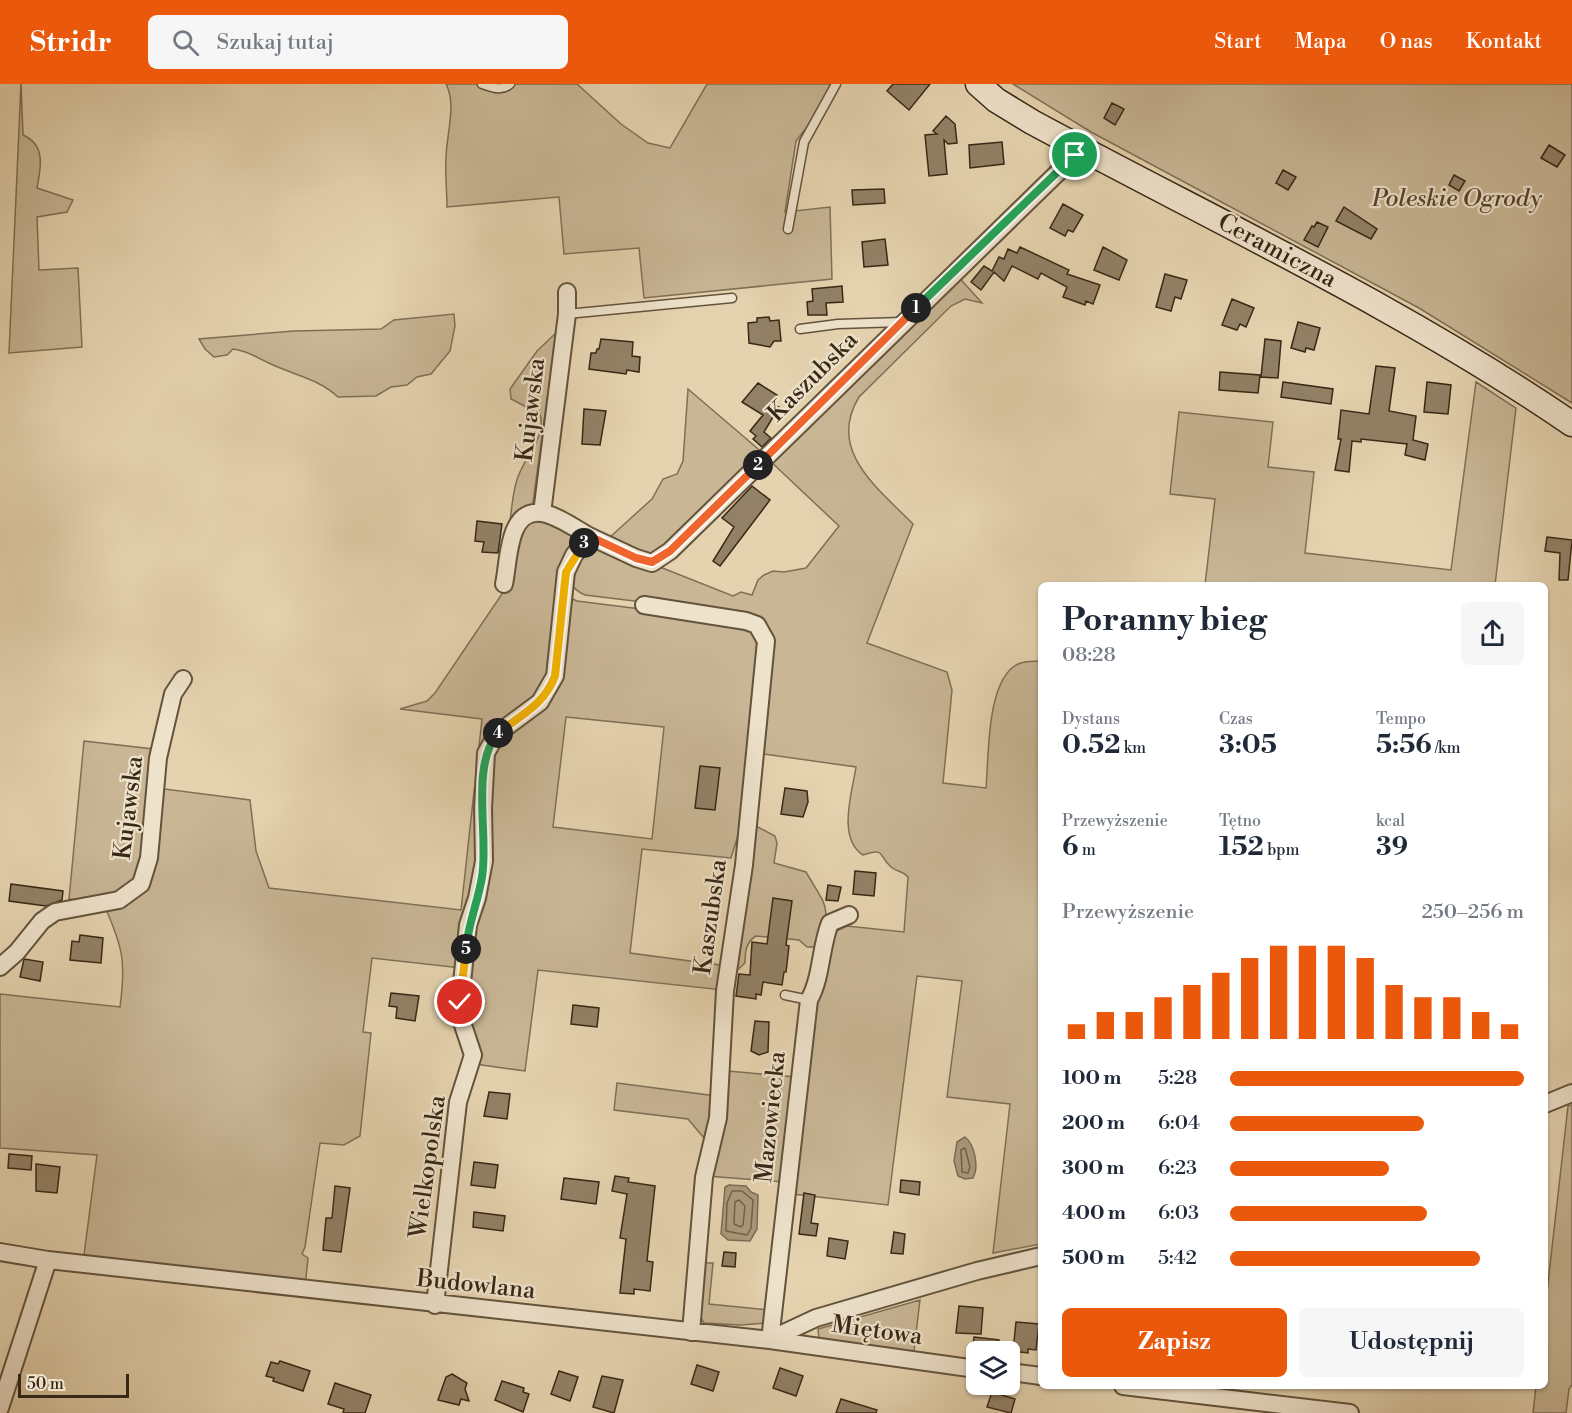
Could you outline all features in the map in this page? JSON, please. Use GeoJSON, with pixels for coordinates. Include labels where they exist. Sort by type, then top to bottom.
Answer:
{"type":"FeatureCollection","features":[{"type":"Feature","properties":{"kind":"street","name":"Ceramiczna"},"geometry":{"type":"LineString","coordinates":[[978,84],[996,100],[1032,122],[1411,321],[1514,384],[1572,424]]}},
{"type":"Feature","properties":{"kind":"street","name":"Kaszubska"},"geometry":{"type":"LineString","coordinates":[[589,536],[636,558],[652,562],[670,551],[902,322],[1082,149]]}},
{"type":"Feature","properties":{"kind":"street","name":"Kujawska"},"geometry":{"type":"LineString","coordinates":[[542,513],[567,314],[567,292]]}},
{"type":"Feature","properties":{"kind":"street"},"geometry":{"type":"LineString","coordinates":[[504,584],[515,528],[528,515],[542,513],[589,536]]}},
{"type":"Feature","properties":{"kind":"street","name":"Wielkopolska"},"geometry":{"type":"LineString","coordinates":[[435,1305],[458,1102],[473,1054],[464,1030],[460,1009],[468,925],[484,861],[483,808],[486,753],[497,734],[534,708],[550,688],[555,676],[566,572],[574,555],[589,536]]}},
{"type":"Feature","properties":{"kind":"street","name":"Kaszubska"},"geometry":{"type":"LineString","coordinates":[[644,605],[746,621],[757,626],[766,641],[744,865],[727,974],[718,1118],[704,1177],[691,1332]]}},
{"type":"Feature","properties":{"kind":"street","name":"Kujawska"},"geometry":{"type":"LineString","coordinates":[[0,967],[17,952],[42,921],[55,912],[119,900],[141,884],[149,858],[158,758],[173,694],[183,679]]}},
{"type":"Feature","properties":{"kind":"street","name":"Mazowiecka"},"geometry":{"type":"LineString","coordinates":[[770,1340],[808,1000],[815,988],[823,939],[830,923],[849,915]]}},
{"type":"Feature","properties":{"kind":"street"},"geometry":{"type":"LineString","coordinates":[[1548,1103],[1572,1093]]}},
{"type":"Feature","properties":{"kind":"street"},"geometry":{"type":"LineString","coordinates":[[0,1252],[48,1260],[0,1408]]}},
{"type":"Feature","properties":{"kind":"street","name":"Budowlana"},"geometry":{"type":"LineString","coordinates":[[48,1260],[435,1305],[770,1340],[827,1315],[977,1270],[1038,1257]]}},
{"type":"Feature","properties":{"kind":"street","name":"Miętowa"},"geometry":{"type":"LineString","coordinates":[[770,1340],[966,1368]]}},
{"type":"Feature","properties":{"kind":"street"},"geometry":{"type":"LineString","coordinates":[[1020,1373],[1038,1376]]}},
{"type":"Feature","properties":{"kind":"street"},"geometry":{"type":"LineString","coordinates":[[1148,1389],[1350,1413]]}},
{"type":"Feature","properties":{"kind":"lane"},"geometry":{"type":"LineString","coordinates":[[482,84],[496,89],[506,88],[510,84]]}},
{"type":"Feature","properties":{"kind":"lane"},"geometry":{"type":"LineString","coordinates":[[788,229],[804,142],[836,84]]}},
{"type":"Feature","properties":{"kind":"lane"},"geometry":{"type":"LineString","coordinates":[[567,314],[732,298]]}},
{"type":"Feature","properties":{"kind":"lane","name":"Kaszubska"},"geometry":{"type":"LineString","coordinates":[[800,329],[838,324],[902,322]]}},
{"type":"Feature","properties":{"kind":"lane"},"geometry":{"type":"LineString","coordinates":[[785,995],[808,1000]]}},
{"type":"Feature","properties":{"kind":"green space"},"geometry":{"type":"Polygon","coordinates":[[[21,84],[23,135],[35,145],[40,157],[37,188],[73,200],[67,212],[37,217],[39,270],[78,268],[82,347],[9,353],[21,84]]]}},
{"type":"Feature","properties":{"kind":"green space"},"geometry":{"type":"Polygon","coordinates":[[[446,84],[577,84],[621,124],[648,143],[670,148],[707,84],[833,84],[817,114],[796,141],[785,212],[830,207],[832,279],[644,298],[639,248],[564,254],[559,197],[447,207],[446,150],[451,101],[446,84]]]}},
{"type":"Feature","properties":{"kind":"green space","name":"Poleskie Ogrody"},"geometry":{"type":"Polygon","coordinates":[[[1013,84],[1572,84],[1572,403],[1419,308],[1091,132],[1013,84]]]}},
{"type":"Feature","properties":{"kind":"green space"},"geometry":{"type":"Polygon","coordinates":[[[955,273],[982,303],[965,299],[951,306],[859,397],[850,417],[849,435],[853,452],[861,468],[872,483],[913,524],[867,643],[947,672],[952,690],[943,783],[986,788],[991,720],[1000,686],[1008,673],[1018,664],[1038,661],[1038,1245],[993,1253],[1010,1104],[947,1097],[962,981],[917,976],[888,1205],[793,1194],[814,1006],[822,992],[832,933],[847,926],[904,932],[908,877],[891,867],[879,852],[863,855],[850,838],[848,814],[856,767],[757,753],[761,623],[659,604],[585,595],[576,590],[572,584],[572,571],[592,545],[660,567],[733,596],[741,592],[752,595],[758,580],[773,571],[784,572],[806,568],[839,526],[768,459],[955,273]]]}},
{"type":"Feature","properties":{"kind":"green space"},"geometry":{"type":"Polygon","coordinates":[[[454,314],[455,326],[450,351],[431,374],[417,377],[407,385],[391,387],[376,396],[338,397],[315,382],[244,351],[233,349],[227,355],[214,357],[199,339],[294,331],[381,329],[394,320],[454,314]]]}},
{"type":"Feature","properties":{"kind":"green space"},"geometry":{"type":"Polygon","coordinates":[[[556,333],[532,510],[509,530],[516,483],[537,440],[541,423],[540,414],[511,399],[510,389],[537,351],[556,333]]]}},
{"type":"Feature","properties":{"kind":"green space"},"geometry":{"type":"Polygon","coordinates":[[[1476,382],[1516,408],[1495,582],[1205,582],[1215,499],[1170,494],[1179,412],[1273,422],[1268,467],[1314,472],[1305,553],[1451,570],[1476,382]]]}},
{"type":"Feature","properties":{"kind":"green space"},"geometry":{"type":"Polygon","coordinates":[[[688,389],[764,454],[663,547],[646,555],[609,538],[652,499],[663,479],[677,474],[683,461],[688,389]]]}},
{"type":"Feature","properties":{"kind":"green space"},"geometry":{"type":"Polygon","coordinates":[[[534,518],[582,535],[550,672],[538,696],[492,735],[481,833],[461,968],[372,958],[363,1032],[371,1033],[360,1136],[344,1145],[320,1143],[305,1247],[302,1254],[308,1258],[305,1287],[256,1276],[84,1255],[97,1155],[0,1148],[0,994],[120,1007],[123,978],[122,956],[105,907],[134,897],[157,788],[250,800],[256,851],[269,888],[461,910],[482,719],[400,709],[427,701],[435,693],[504,591],[516,534],[534,518]]]}},
{"type":"Feature","properties":{"kind":"green space"},"geometry":{"type":"Polygon","coordinates":[[[566,596],[577,601],[737,621],[761,637],[741,826],[731,858],[642,849],[630,953],[720,965],[723,990],[538,970],[525,1071],[475,1064],[464,1018],[490,751],[547,698],[566,596]],[[566,717],[553,827],[652,839],[664,727],[566,717]]]}},
{"type":"Feature","properties":{"kind":"green space"},"geometry":{"type":"Polygon","coordinates":[[[84,741],[153,749],[142,870],[127,891],[90,901],[69,899],[84,741]]]}},
{"type":"Feature","properties":{"kind":"green space"},"geometry":{"type":"Polygon","coordinates":[[[752,824],[775,836],[777,843],[774,863],[806,872],[823,901],[826,915],[816,947],[807,947],[799,940],[756,936],[747,948],[745,963],[733,974],[752,824]]]}},
{"type":"Feature","properties":{"kind":"green space"},"geometry":{"type":"Polygon","coordinates":[[[728,1071],[795,1077],[784,1182],[707,1176],[728,1071]]]}},
{"type":"Feature","properties":{"kind":"green space"},"geometry":{"type":"Polygon","coordinates":[[[617,1083],[716,1096],[704,1138],[688,1119],[614,1110],[617,1083]]]}},
{"type":"Feature","properties":{"kind":"green space"},"geometry":{"type":"Polygon","coordinates":[[[1572,1105],[1572,1385],[1569,1389],[1566,1413],[1533,1413],[1536,1389],[1548,1389],[1548,1283],[1568,1106],[1572,1105]]]}},
{"type":"Feature","properties":{"kind":"green space"},"geometry":{"type":"Polygon","coordinates":[[[700,1263],[713,1263],[709,1304],[770,1310],[768,1323],[740,1325],[704,1323],[698,1313],[700,1263]]]}},
{"type":"Feature","properties":{"kind":"green space"},"geometry":{"type":"Polygon","coordinates":[[[920,1300],[913,1359],[819,1339],[818,1329],[920,1300]]]}},
{"type":"Feature","properties":{"kind":"water"},"geometry":{"type":"Polygon","coordinates":[[[965,1137],[974,1151],[976,1162],[973,1178],[965,1179],[958,1176],[954,1161],[957,1142],[965,1137]]]}},
{"type":"Feature","properties":{"kind":"water"},"geometry":{"type":"Polygon","coordinates":[[[729,1185],[746,1186],[758,1195],[757,1229],[750,1241],[728,1240],[721,1234],[725,1187],[729,1185]]]}},
{"type":"Feature","properties":{"kind":"building"},"geometry":{"type":"Polygon","coordinates":[[[893,84],[930,84],[909,110],[887,91],[893,84]]]}},
{"type":"Feature","properties":{"kind":"building"},"geometry":{"type":"Polygon","coordinates":[[[1112,103],[1124,109],[1115,125],[1104,118],[1112,103]]]}},
{"type":"Feature","properties":{"kind":"building"},"geometry":{"type":"Polygon","coordinates":[[[946,116],[955,124],[957,143],[948,144],[944,140],[947,174],[929,176],[925,135],[937,134],[933,131],[946,116]]]}},
{"type":"Feature","properties":{"kind":"building"},"geometry":{"type":"Polygon","coordinates":[[[1002,142],[1004,164],[970,168],[969,145],[1002,142]]]}},
{"type":"Feature","properties":{"kind":"building"},"geometry":{"type":"Polygon","coordinates":[[[1549,145],[1565,155],[1557,167],[1541,158],[1549,145]]]}},
{"type":"Feature","properties":{"kind":"building"},"geometry":{"type":"Polygon","coordinates":[[[1283,170],[1296,177],[1288,190],[1276,183],[1283,170]]]}},
{"type":"Feature","properties":{"kind":"building"},"geometry":{"type":"Polygon","coordinates":[[[1454,175],[1465,181],[1459,191],[1449,185],[1454,175]]]}},
{"type":"Feature","properties":{"kind":"building"},"geometry":{"type":"Polygon","coordinates":[[[884,189],[885,203],[853,205],[852,190],[884,189]]]}},
{"type":"Feature","properties":{"kind":"building"},"geometry":{"type":"Polygon","coordinates":[[[1063,204],[1083,215],[1073,232],[1068,230],[1065,236],[1050,228],[1063,204]]]}},
{"type":"Feature","properties":{"kind":"building"},"geometry":{"type":"Polygon","coordinates":[[[1344,207],[1377,229],[1371,239],[1336,221],[1344,207]]]}},
{"type":"Feature","properties":{"kind":"building"},"geometry":{"type":"Polygon","coordinates":[[[1317,222],[1328,227],[1318,247],[1304,240],[1317,222]]]}},
{"type":"Feature","properties":{"kind":"building"},"geometry":{"type":"Polygon","coordinates":[[[885,239],[888,265],[864,267],[862,242],[885,239]]]}},
{"type":"Feature","properties":{"kind":"building"},"geometry":{"type":"Polygon","coordinates":[[[1020,247],[1069,270],[1067,274],[1100,285],[1093,304],[1086,301],[1085,305],[1063,297],[1067,287],[1041,273],[1038,279],[1012,266],[1004,281],[994,272],[981,290],[971,282],[984,266],[992,271],[999,257],[1004,259],[1008,249],[1017,253],[1020,247]]]}},
{"type":"Feature","properties":{"kind":"building"},"geometry":{"type":"Polygon","coordinates":[[[1103,247],[1127,260],[1119,280],[1094,270],[1103,247]]]}},
{"type":"Feature","properties":{"kind":"building"},"geometry":{"type":"Polygon","coordinates":[[[1165,274],[1187,280],[1181,299],[1175,297],[1171,311],[1156,307],[1165,274]]]}},
{"type":"Feature","properties":{"kind":"building"},"geometry":{"type":"Polygon","coordinates":[[[842,286],[843,302],[826,303],[827,315],[808,315],[807,302],[813,301],[812,289],[842,286]]]}},
{"type":"Feature","properties":{"kind":"building"},"geometry":{"type":"Polygon","coordinates":[[[1232,299],[1254,308],[1246,327],[1240,324],[1237,330],[1222,325],[1232,299]]]}},
{"type":"Feature","properties":{"kind":"building"},"geometry":{"type":"Polygon","coordinates":[[[769,317],[770,321],[779,320],[781,341],[774,341],[770,347],[749,343],[748,323],[757,322],[757,318],[769,317]]]}},
{"type":"Feature","properties":{"kind":"building"},"geometry":{"type":"Polygon","coordinates":[[[1298,322],[1320,328],[1314,350],[1306,348],[1305,352],[1291,348],[1298,322]]]}},
{"type":"Feature","properties":{"kind":"building"},"geometry":{"type":"Polygon","coordinates":[[[601,339],[633,342],[632,356],[640,357],[639,372],[627,370],[626,374],[589,369],[591,353],[596,353],[599,349],[601,339]]]}},
{"type":"Feature","properties":{"kind":"building"},"geometry":{"type":"Polygon","coordinates":[[[1265,339],[1281,341],[1278,378],[1261,377],[1265,339]]]}},
{"type":"Feature","properties":{"kind":"building"},"geometry":{"type":"Polygon","coordinates":[[[1376,366],[1395,368],[1389,411],[1416,416],[1413,440],[1428,444],[1425,460],[1405,455],[1407,444],[1361,439],[1361,442],[1352,441],[1349,472],[1335,470],[1341,439],[1338,439],[1341,410],[1369,414],[1376,366]]]}},
{"type":"Feature","properties":{"kind":"building"},"geometry":{"type":"Polygon","coordinates":[[[1220,372],[1260,375],[1258,393],[1219,390],[1220,372]]]}},
{"type":"Feature","properties":{"kind":"building"},"geometry":{"type":"Polygon","coordinates":[[[1283,382],[1333,389],[1331,404],[1281,397],[1283,382]]]}},
{"type":"Feature","properties":{"kind":"building"},"geometry":{"type":"Polygon","coordinates":[[[1427,382],[1451,385],[1448,414],[1424,412],[1427,382]]]}},
{"type":"Feature","properties":{"kind":"building"},"geometry":{"type":"Polygon","coordinates":[[[758,383],[777,395],[772,404],[779,407],[764,432],[771,438],[762,447],[753,439],[756,436],[750,431],[763,415],[742,402],[758,383]]]}},
{"type":"Feature","properties":{"kind":"building"},"geometry":{"type":"Polygon","coordinates":[[[584,409],[606,411],[600,445],[582,444],[584,409]]]}},
{"type":"Feature","properties":{"kind":"building"},"geometry":{"type":"Polygon","coordinates":[[[752,486],[770,500],[720,566],[713,561],[734,527],[722,518],[752,486]]]}},
{"type":"Feature","properties":{"kind":"building"},"geometry":{"type":"Polygon","coordinates":[[[477,521],[502,524],[498,553],[482,552],[484,542],[475,541],[477,521]]]}},
{"type":"Feature","properties":{"kind":"building"},"geometry":{"type":"Polygon","coordinates":[[[1547,537],[1572,540],[1568,580],[1559,580],[1560,553],[1545,551],[1547,537]]]}},
{"type":"Feature","properties":{"kind":"building"},"geometry":{"type":"Polygon","coordinates":[[[700,766],[720,768],[715,810],[695,808],[700,766]]]}},
{"type":"Feature","properties":{"kind":"building"},"geometry":{"type":"Polygon","coordinates":[[[785,788],[807,791],[808,802],[803,817],[781,814],[785,788]]]}},
{"type":"Feature","properties":{"kind":"building"},"geometry":{"type":"Polygon","coordinates":[[[855,871],[876,873],[874,896],[853,894],[855,871]]]}},
{"type":"Feature","properties":{"kind":"building"},"geometry":{"type":"Polygon","coordinates":[[[11,884],[63,891],[62,900],[46,906],[9,901],[11,884]]]}},
{"type":"Feature","properties":{"kind":"building"},"geometry":{"type":"Polygon","coordinates":[[[828,885],[841,887],[838,901],[826,900],[828,885]]]}},
{"type":"Feature","properties":{"kind":"building"},"geometry":{"type":"Polygon","coordinates":[[[773,898],[792,901],[786,945],[789,946],[786,972],[784,972],[782,985],[763,982],[761,995],[756,994],[756,999],[736,996],[739,974],[750,975],[752,942],[767,944],[773,898]]]}},
{"type":"Feature","properties":{"kind":"building"},"geometry":{"type":"Polygon","coordinates":[[[80,935],[103,938],[101,963],[70,960],[72,941],[79,942],[80,935]]]}},
{"type":"Feature","properties":{"kind":"building"},"geometry":{"type":"Polygon","coordinates":[[[24,959],[43,962],[40,981],[20,977],[24,959]]]}},
{"type":"Feature","properties":{"kind":"building"},"geometry":{"type":"Polygon","coordinates":[[[391,993],[419,996],[415,1021],[396,1018],[397,1007],[389,1006],[391,993]]]}},
{"type":"Feature","properties":{"kind":"building"},"geometry":{"type":"Polygon","coordinates":[[[573,1005],[599,1008],[597,1027],[571,1024],[573,1005]]]}},
{"type":"Feature","properties":{"kind":"building"},"geometry":{"type":"Polygon","coordinates":[[[755,1021],[769,1022],[768,1052],[759,1055],[751,1051],[755,1021]]]}},
{"type":"Feature","properties":{"kind":"building"},"geometry":{"type":"Polygon","coordinates":[[[489,1092],[510,1094],[507,1119],[484,1116],[489,1092]]]}},
{"type":"Feature","properties":{"kind":"building"},"geometry":{"type":"Polygon","coordinates":[[[9,1154],[32,1156],[31,1170],[8,1168],[9,1154]]]}},
{"type":"Feature","properties":{"kind":"building"},"geometry":{"type":"Polygon","coordinates":[[[474,1162],[498,1165],[495,1188],[471,1185],[474,1162]]]}},
{"type":"Feature","properties":{"kind":"building"},"geometry":{"type":"Polygon","coordinates":[[[36,1164],[60,1167],[57,1193],[36,1191],[36,1164]]]}},
{"type":"Feature","properties":{"kind":"building"},"geometry":{"type":"Polygon","coordinates":[[[615,1176],[629,1178],[628,1182],[655,1186],[647,1261],[653,1262],[650,1291],[634,1289],[634,1294],[620,1293],[626,1239],[620,1238],[627,1194],[612,1191],[615,1176]]]}},
{"type":"Feature","properties":{"kind":"building"},"geometry":{"type":"Polygon","coordinates":[[[564,1178],[599,1182],[596,1204],[561,1199],[564,1178]]]}},
{"type":"Feature","properties":{"kind":"building"},"geometry":{"type":"Polygon","coordinates":[[[901,1180],[920,1182],[919,1195],[900,1192],[901,1180]]]}},
{"type":"Feature","properties":{"kind":"building"},"geometry":{"type":"Polygon","coordinates":[[[335,1186],[350,1188],[341,1252],[323,1250],[326,1218],[332,1218],[335,1186]]]}},
{"type":"Feature","properties":{"kind":"building"},"geometry":{"type":"Polygon","coordinates":[[[804,1193],[815,1195],[811,1223],[818,1224],[816,1236],[799,1234],[804,1193]]]}},
{"type":"Feature","properties":{"kind":"building"},"geometry":{"type":"Polygon","coordinates":[[[474,1212],[505,1216],[503,1231],[473,1227],[474,1212]]]}},
{"type":"Feature","properties":{"kind":"building"},"geometry":{"type":"Polygon","coordinates":[[[894,1232],[905,1234],[903,1254],[891,1253],[894,1232]]]}},
{"type":"Feature","properties":{"kind":"building"},"geometry":{"type":"Polygon","coordinates":[[[829,1238],[848,1241],[845,1259],[827,1256],[829,1238]]]}},
{"type":"Feature","properties":{"kind":"building"},"geometry":{"type":"Polygon","coordinates":[[[724,1252],[736,1253],[735,1267],[722,1266],[724,1252]]]}},
{"type":"Feature","properties":{"kind":"building"},"geometry":{"type":"Polygon","coordinates":[[[959,1306],[983,1308],[981,1334],[956,1333],[959,1306]]]}},
{"type":"Feature","properties":{"kind":"building"},"geometry":{"type":"Polygon","coordinates":[[[1016,1322],[1038,1324],[1036,1350],[1028,1349],[1028,1353],[1020,1352],[1020,1341],[1014,1341],[1016,1322]]]}},
{"type":"Feature","properties":{"kind":"building"},"geometry":{"type":"Polygon","coordinates":[[[974,1337],[999,1340],[999,1341],[973,1341],[974,1337]]]}},
{"type":"Feature","properties":{"kind":"building"},"geometry":{"type":"Polygon","coordinates":[[[280,1361],[310,1371],[303,1391],[273,1381],[274,1378],[266,1376],[271,1362],[278,1364],[280,1361]]]}},
{"type":"Feature","properties":{"kind":"building"},"geometry":{"type":"Polygon","coordinates":[[[697,1365],[719,1372],[713,1391],[691,1384],[697,1365]]]}},
{"type":"Feature","properties":{"kind":"building"},"geometry":{"type":"Polygon","coordinates":[[[780,1368],[803,1376],[796,1396],[773,1388],[780,1368]]]}},
{"type":"Feature","properties":{"kind":"building"},"geometry":{"type":"Polygon","coordinates":[[[559,1371],[578,1377],[570,1401],[551,1394],[559,1371]]]}},
{"type":"Feature","properties":{"kind":"building"},"geometry":{"type":"Polygon","coordinates":[[[452,1374],[467,1383],[465,1389],[469,1401],[461,1399],[459,1405],[438,1400],[446,1377],[452,1374]]]}},
{"type":"Feature","properties":{"kind":"building"},"geometry":{"type":"Polygon","coordinates":[[[602,1376],[623,1380],[614,1413],[593,1407],[602,1376]]]}},
{"type":"Feature","properties":{"kind":"building"},"geometry":{"type":"Polygon","coordinates":[[[502,1381],[524,1388],[523,1392],[529,1394],[523,1412],[495,1400],[502,1381]]]}},
{"type":"Feature","properties":{"kind":"building"},"geometry":{"type":"Polygon","coordinates":[[[335,1383],[371,1395],[365,1413],[343,1413],[344,1409],[328,1404],[335,1383]]]}},
{"type":"Feature","properties":{"kind":"building"},"geometry":{"type":"Polygon","coordinates":[[[991,1395],[1015,1399],[1011,1413],[987,1407],[991,1395]]]}},
{"type":"Feature","properties":{"kind":"building"},"geometry":{"type":"Polygon","coordinates":[[[841,1399],[877,1410],[876,1413],[836,1413],[841,1399]]]}},
{"type":"Feature","properties":{"kind":"route"},"geometry":{"type":"LineString","coordinates":[[460,1002],[468,925],[482,879],[484,861],[483,808],[486,753],[497,734],[534,708],[550,688],[555,676],[566,572],[574,555],[589,536],[636,558],[652,562],[670,551],[1075,155]]}}]}
